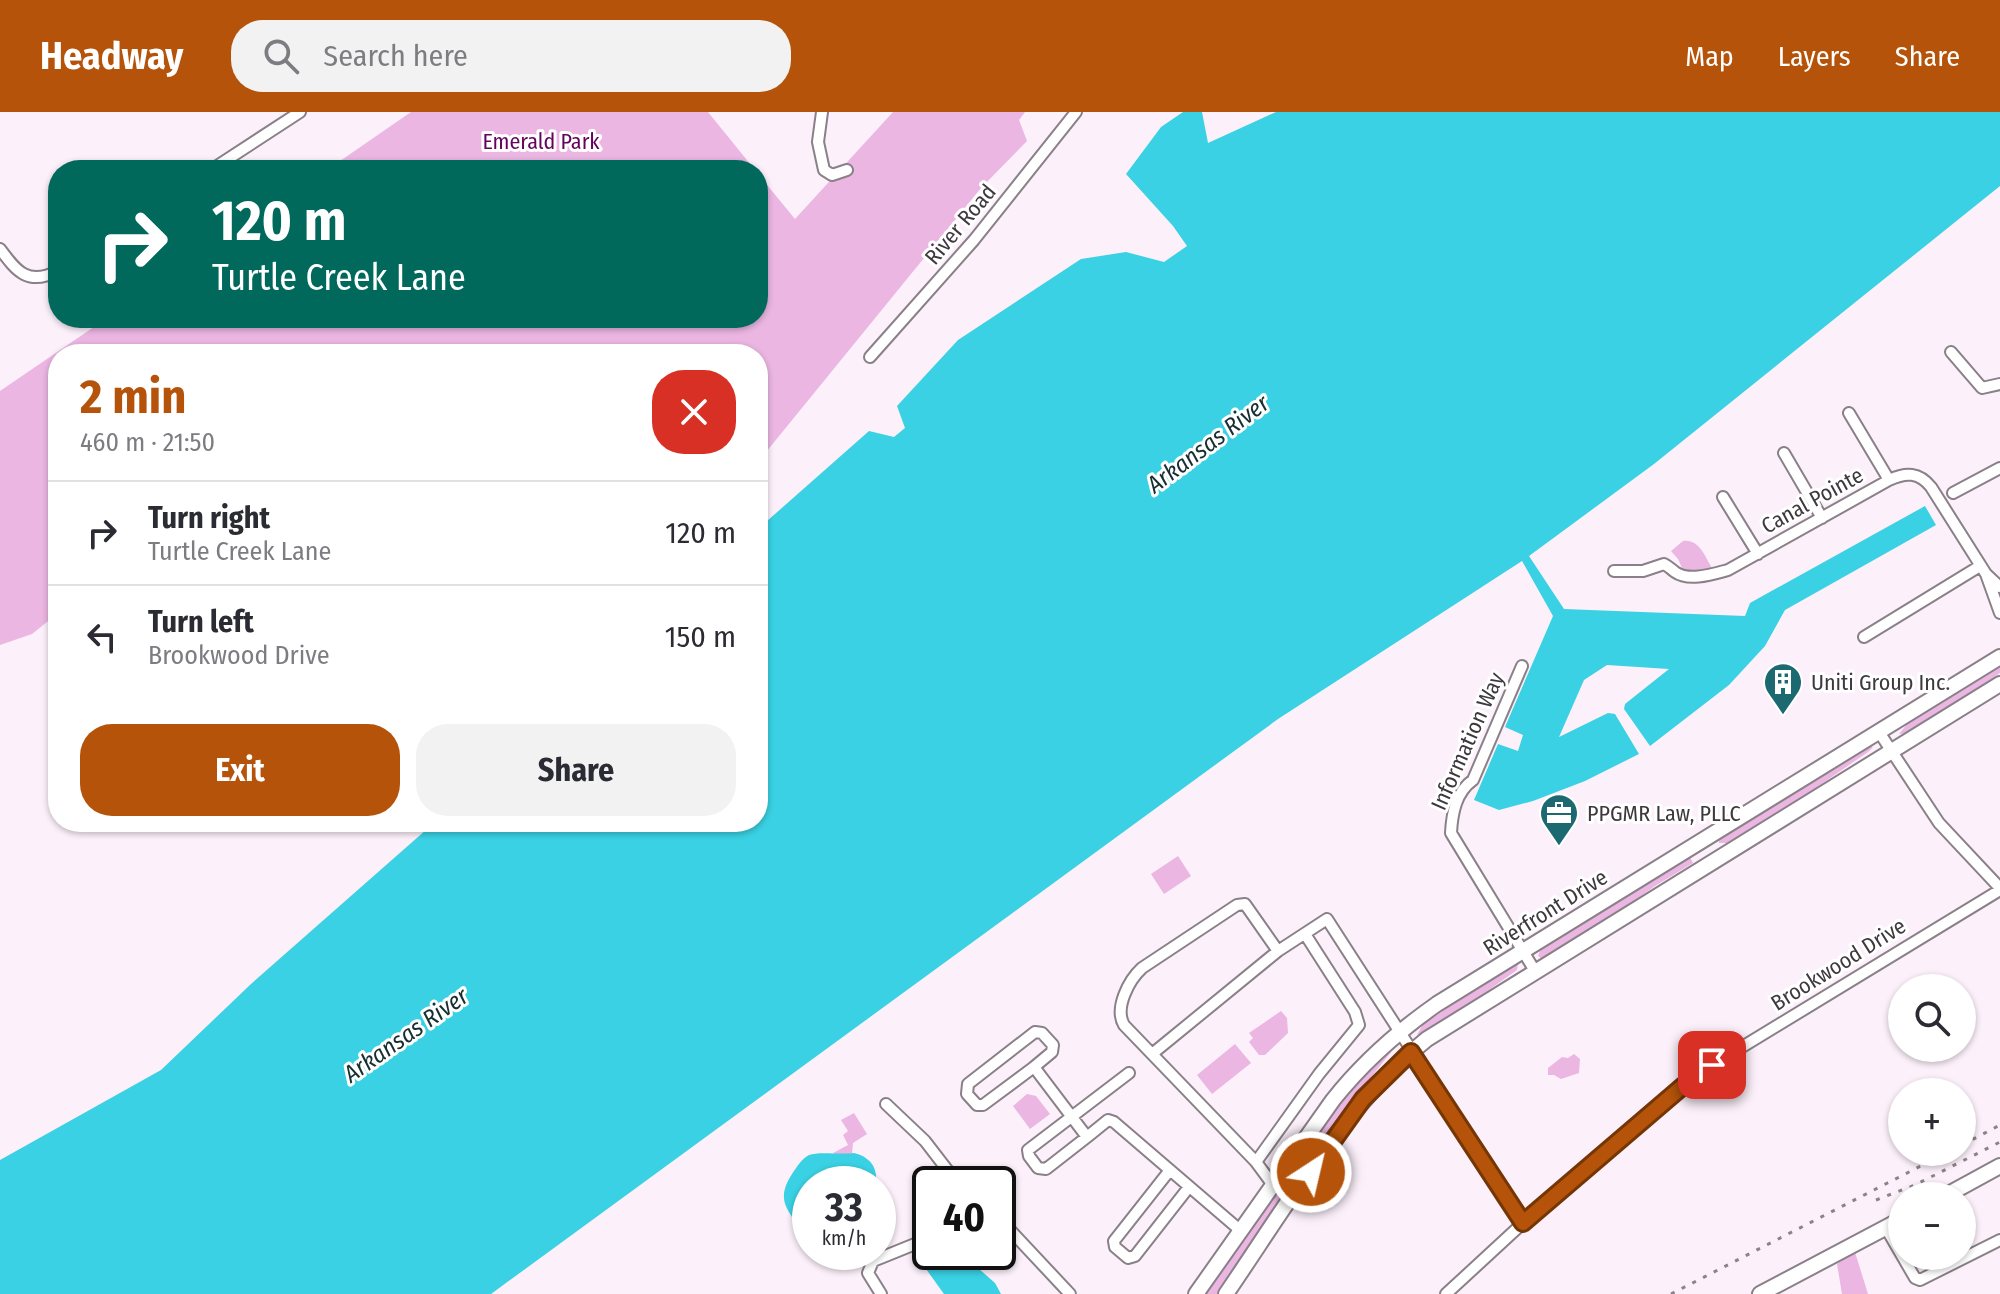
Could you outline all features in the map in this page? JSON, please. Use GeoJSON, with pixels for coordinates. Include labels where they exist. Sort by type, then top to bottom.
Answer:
{"type":"FeatureCollection","features":[{"type":"Feature","properties":{"kind":"street"},"geometry":{"type":"LineString","coordinates":[[226,160],[300,112]]}},
{"type":"Feature","properties":{"kind":"street"},"geometry":{"type":"LineString","coordinates":[[822,112],[818,142],[824,170],[832,175],[847,170]]}},
{"type":"Feature","properties":{"kind":"street","name":"River Road"},"geometry":{"type":"LineString","coordinates":[[870,357],[974,240],[1076,112]]}},
{"type":"Feature","properties":{"kind":"street"},"geometry":{"type":"LineString","coordinates":[[0,249],[15,269],[25,275],[41,278],[48,275]]}},
{"type":"Feature","properties":{"kind":"street"},"geometry":{"type":"LineString","coordinates":[[1951,352],[1982,388],[1996,385]]}},
{"type":"Feature","properties":{"kind":"street"},"geometry":{"type":"LineString","coordinates":[[1849,413],[1889,480]]}},
{"type":"Feature","properties":{"kind":"street"},"geometry":{"type":"LineString","coordinates":[[1784,453],[1822,518]]}},
{"type":"Feature","properties":{"kind":"street"},"geometry":{"type":"LineString","coordinates":[[1953,493],[2000,468]]}},
{"type":"Feature","properties":{"kind":"street","name":"Canal Pointe"},"geometry":{"type":"LineString","coordinates":[[1614,571],[1643,571],[1664,564],[1681,575],[1701,576],[1728,570],[1889,480],[1909,473],[1925,479],[1983,570],[2000,613]]}},
{"type":"Feature","properties":{"kind":"street"},"geometry":{"type":"LineString","coordinates":[[1723,497],[1758,554]]}},
{"type":"Feature","properties":{"kind":"street"},"geometry":{"type":"LineString","coordinates":[[1864,637],[1983,570]]}},
{"type":"Feature","properties":{"kind":"street","name":"Canal Pointe"},"geometry":{"type":"LineString","coordinates":[[1983,570],[2000,587]]}},
{"type":"Feature","properties":{"kind":"street","name":"Riverfront Drive"},"geometry":{"type":"LineString","coordinates":[[1196,1294],[1355,1072],[1397,1032],[2000,657]]}},
{"type":"Feature","properties":{"kind":"street","name":"Information Way"},"geometry":{"type":"LineString","coordinates":[[1522,666],[1473,780],[1466,785],[1458,800],[1452,815],[1451,833],[1522,952]]}},
{"type":"Feature","properties":{"kind":"street","name":"Riverfront Drive"},"geometry":{"type":"LineString","coordinates":[[1226,1294],[1363,1099],[1427,1039],[2000,684]]}},
{"type":"Feature","properties":{"kind":"street"},"geometry":{"type":"LineString","coordinates":[[1879,732],[1939,823],[2000,889]]}},
{"type":"Feature","properties":{"kind":"street","name":"Brookwood Drive"},"geometry":{"type":"LineString","coordinates":[[1446,1294],[1523,1223],[1701,1072],[2000,889]]}},
{"type":"Feature","properties":{"kind":"street"},"geometry":{"type":"LineString","coordinates":[[1273,1185],[1256,1162],[1120,1018],[1120,1011],[1133,977],[1142,968],[1237,905],[1245,904],[1278,951]]}},
{"type":"Feature","properties":{"kind":"street"},"geometry":{"type":"LineString","coordinates":[[1152,1054],[1278,951],[1327,919],[1523,1223]]}},
{"type":"Feature","properties":{"kind":"street"},"geometry":{"type":"LineString","coordinates":[[1256,1162],[1319,1074],[1359,1025],[1355,1012],[1305,934]]}},
{"type":"Feature","properties":{"kind":"street"},"geometry":{"type":"LineString","coordinates":[[1522,952],[1535,971]]}},
{"type":"Feature","properties":{"kind":"street"},"geometry":{"type":"LineString","coordinates":[[1035,1032],[1042,1033],[1053,1045],[1052,1052],[1034,1067],[983,1105],[977,1105],[967,1094],[968,1084],[1035,1032]]}},
{"type":"Feature","properties":{"kind":"street"},"geometry":{"type":"LineString","coordinates":[[1034,1067],[1087,1137]]}},
{"type":"Feature","properties":{"kind":"street"},"geometry":{"type":"LineString","coordinates":[[1129,1073],[1028,1150],[1029,1156],[1038,1168],[1046,1169],[1108,1120],[1114,1122],[1241,1231]]}},
{"type":"Feature","properties":{"kind":"street"},"geometry":{"type":"LineString","coordinates":[[886,1104],[925,1141],[940,1166]]}},
{"type":"Feature","properties":{"kind":"street"},"geometry":{"type":"LineString","coordinates":[[1971,1182],[2000,1166]]}},
{"type":"Feature","properties":{"kind":"street"},"geometry":{"type":"LineString","coordinates":[[1170,1170],[1114,1241],[1115,1247],[1128,1258],[1135,1256],[1189,1187]]}},
{"type":"Feature","properties":{"kind":"street"},"geometry":{"type":"LineString","coordinates":[[1760,1294],[1886,1228],[1915,1278],[1920,1280],[2000,1240]]}},
{"type":"Feature","properties":{"kind":"street"},"geometry":{"type":"LineString","coordinates":[[1016,1236],[1070,1294]]}},
{"type":"Feature","properties":{"kind":"street"},"geometry":{"type":"LineString","coordinates":[[881,1294],[871,1281],[869,1265],[912,1245]]}},
{"type":"Feature","properties":{"kind":"green space","name":"Emerald Park"},"geometry":{"type":"Polygon","coordinates":[[[411,112],[708,112],[747,160],[341,160],[411,112]]]}},
{"type":"Feature","properties":{"kind":"green space"},"geometry":{"type":"Polygon","coordinates":[[[893,112],[1025,112],[1019,120],[1027,141],[981,188],[768,450],[768,344],[69,344],[92,328],[768,328],[768,186],[795,219],[893,112]]]}},
{"type":"Feature","properties":{"kind":"green space"},"geometry":{"type":"Polygon","coordinates":[[[48,358],[48,621],[32,634],[0,645],[0,391],[48,358]]]}},
{"type":"Feature","properties":{"kind":"green space"},"geometry":{"type":"Polygon","coordinates":[[[1683,541],[1698,546],[1713,570],[1683,570],[1671,551],[1683,541]]]}},
{"type":"Feature","properties":{"kind":"green space"},"geometry":{"type":"Polygon","coordinates":[[[2000,663],[2000,673],[1911,733],[1899,734],[1908,723],[2000,663]]]}},
{"type":"Feature","properties":{"kind":"green space"},"geometry":{"type":"Polygon","coordinates":[[[1867,745],[1873,747],[1772,818],[1731,843],[1719,843],[1719,840],[1802,784],[1867,745]]]}},
{"type":"Feature","properties":{"kind":"green space"},"geometry":{"type":"Polygon","coordinates":[[[1178,856],[1191,876],[1164,894],[1151,874],[1178,856]]]}},
{"type":"Feature","properties":{"kind":"green space"},"geometry":{"type":"Polygon","coordinates":[[[1690,857],[1693,863],[1609,919],[1548,957],[1542,959],[1538,956],[1540,951],[1624,893],[1690,857]]]}},
{"type":"Feature","properties":{"kind":"green space"},"geometry":{"type":"Polygon","coordinates":[[[1513,964],[1518,964],[1517,970],[1432,1030],[1417,1035],[1423,1024],[1513,964]]]}},
{"type":"Feature","properties":{"kind":"green space"},"geometry":{"type":"Polygon","coordinates":[[[1281,1011],[1287,1018],[1288,1033],[1265,1055],[1259,1055],[1249,1042],[1253,1038],[1249,1033],[1281,1011]]]}},
{"type":"Feature","properties":{"kind":"green space"},"geometry":{"type":"Polygon","coordinates":[[[1235,1044],[1251,1063],[1212,1094],[1197,1075],[1235,1044]]]}},
{"type":"Feature","properties":{"kind":"green space"},"geometry":{"type":"Polygon","coordinates":[[[1390,1049],[1391,1052],[1345,1110],[1220,1294],[1201,1294],[1331,1107],[1390,1049]]]}},
{"type":"Feature","properties":{"kind":"green space"},"geometry":{"type":"Polygon","coordinates":[[[1574,1054],[1580,1059],[1579,1073],[1561,1079],[1548,1075],[1548,1068],[1562,1057],[1568,1058],[1574,1054]]]}},
{"type":"Feature","properties":{"kind":"green space"},"geometry":{"type":"Polygon","coordinates":[[[1027,1094],[1036,1096],[1050,1114],[1030,1129],[1013,1106],[1027,1094]]]}},
{"type":"Feature","properties":{"kind":"green space"},"geometry":{"type":"Polygon","coordinates":[[[854,1113],[867,1134],[853,1143],[852,1154],[835,1155],[833,1153],[848,1145],[843,1135],[848,1131],[841,1120],[854,1113]]]}},
{"type":"Feature","properties":{"kind":"green space"},"geometry":{"type":"Polygon","coordinates":[[[1854,1249],[1868,1294],[1842,1294],[1837,1264],[1854,1249]]]}},
{"type":"Feature","properties":{"kind":"water","name":"Arkansas River"},"geometry":{"type":"Polygon","coordinates":[[[1183,112],[1202,112],[1208,143],[1276,112],[2000,112],[2000,186],[1654,464],[1529,556],[1564,609],[1745,616],[1750,603],[1925,506],[1936,525],[1785,610],[1765,646],[1729,685],[1650,746],[1624,709],[1625,704],[1669,669],[1607,665],[1584,680],[1559,737],[1608,713],[1615,714],[1639,754],[1585,781],[1499,810],[1474,800],[1498,744],[1518,751],[1523,735],[1505,727],[1553,616],[1522,561],[1278,719],[491,1294],[0,1294],[0,1160],[161,1070],[251,984],[424,832],[768,832],[768,520],[869,431],[894,437],[905,428],[897,406],[958,340],[1081,259],[1126,252],[1164,262],[1187,246],[1126,174],[1161,127],[1183,112]]]}},
{"type":"Feature","properties":{"kind":"water"},"geometry":{"type":"Polygon","coordinates":[[[854,1153],[873,1166],[798,1166],[809,1155],[854,1153]]]}},
{"type":"Feature","properties":{"kind":"water"},"geometry":{"type":"Polygon","coordinates":[[[792,1174],[792,1217],[785,1204],[787,1183],[792,1174]]]}},
{"type":"Feature","properties":{"kind":"water"},"geometry":{"type":"Polygon","coordinates":[[[927,1270],[980,1270],[995,1283],[1001,1294],[944,1294],[927,1270]]]}},
{"type":"Feature","properties":{"kind":"railway"},"geometry":{"type":"LineString","coordinates":[[1976,1138],[2000,1125]]}},
{"type":"Feature","properties":{"kind":"railway"},"geometry":{"type":"LineString","coordinates":[[1876,1200],[1915,1185],[2000,1142]]}},
{"type":"Feature","properties":{"kind":"railway"},"geometry":{"type":"LineString","coordinates":[[1671,1294],[1921,1166]]}},
{"type":"Feature","properties":{"kind":"place","name":"Uniti Group Inc."},"geometry":{"type":"Point","coordinates":[1783,716]}},
{"type":"Feature","properties":{"kind":"place","name":"PPGMR Law, PLLC"},"geometry":{"type":"Point","coordinates":[1559,847]}},
{"type":"Feature","properties":{"kind":"route"},"geometry":{"type":"LineString","coordinates":[[1311,1172],[1363,1099],[1411,1052],[1523,1223],[1651,1112],[1712,1065]]}}]}
